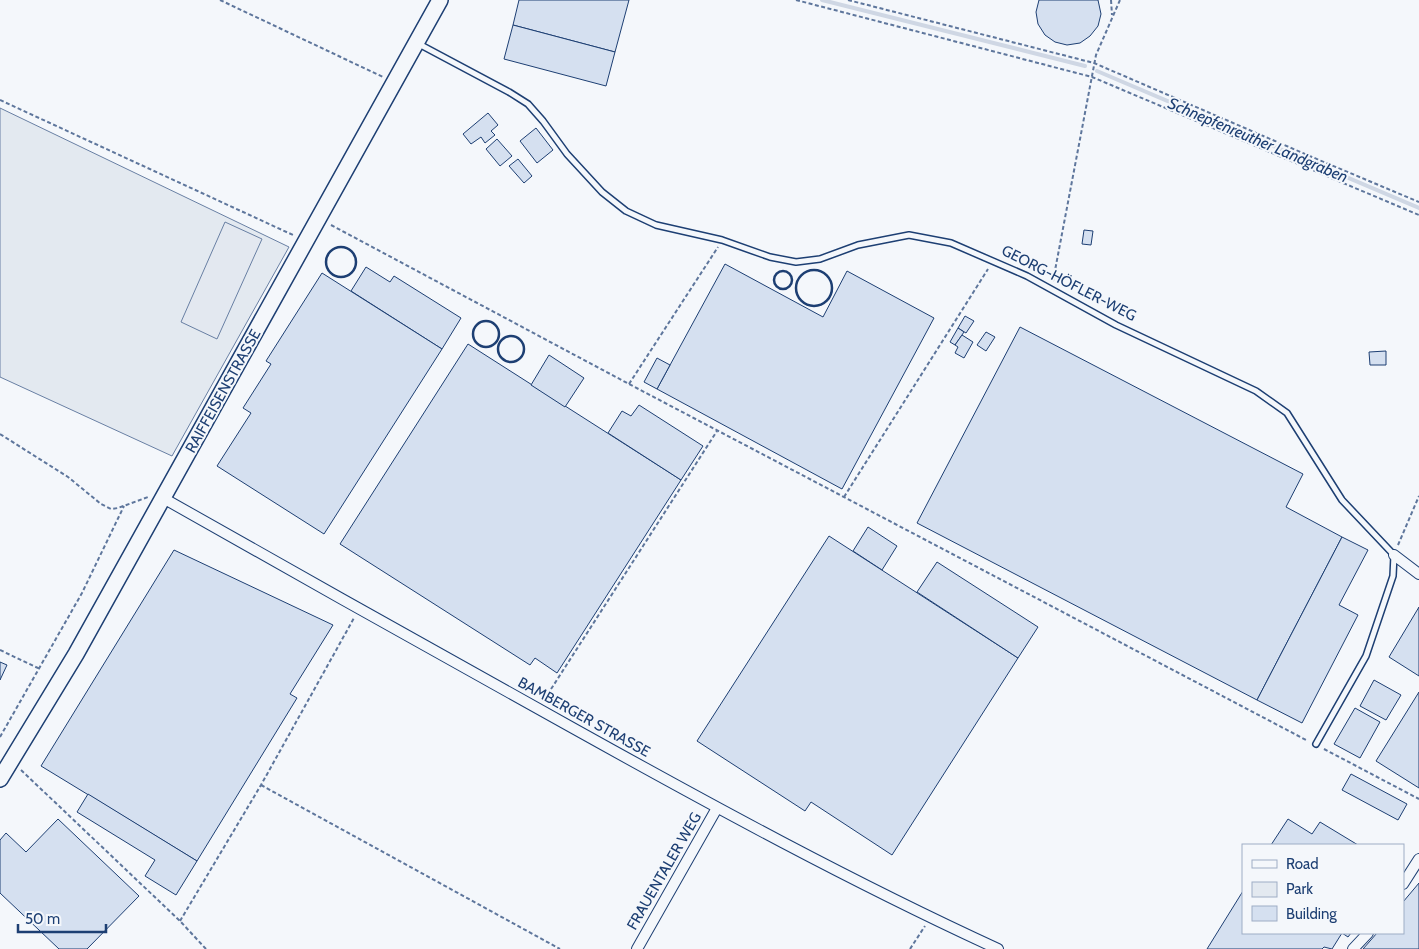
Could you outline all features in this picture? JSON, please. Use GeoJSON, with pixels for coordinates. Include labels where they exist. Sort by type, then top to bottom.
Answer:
{"type":"FeatureCollection","features":[{"type":"Feature","properties":{"kind":"street","name":"RAIFFEISENSTRASSE"},"geometry":{"type":"LineString","coordinates":[[0,779],[76,654],[440,0]]}},
{"type":"Feature","properties":{"kind":"street","name":"BAMBERGER STRASSE"},"geometry":{"type":"LineString","coordinates":[[163,498],[717,808],[839,872],[998,949]]}},
{"type":"Feature","properties":{"kind":"street","name":"GEORG-HÖFLER-WEG"},"geometry":{"type":"LineString","coordinates":[[1394,554],[1419,574]]}},
{"type":"Feature","properties":{"kind":"street","name":"FRAUENTALER WEG"},"geometry":{"type":"LineString","coordinates":[[637,949],[717,808]]}},
{"type":"Feature","properties":{"kind":"street"},"geometry":{"type":"LineString","coordinates":[[1404,882],[1419,859]]}},
{"type":"Feature","properties":{"kind":"street"},"geometry":{"type":"LineString","coordinates":[[1353,949],[1367,934]]}},
{"type":"Feature","properties":{"kind":"lane","name":"GEORG-HÖFLER-WEG"},"geometry":{"type":"LineString","coordinates":[[416,43],[528,104],[602,192],[626,211],[656,225],[722,240],[770,257],[796,262],[820,259],[858,245],[910,235],[951,243],[1027,276],[1116,324],[1256,391],[1287,413],[1342,500],[1394,554]]}},
{"type":"Feature","properties":{"kind":"lane"},"geometry":{"type":"LineString","coordinates":[[1316,744],[1366,656],[1393,576],[1394,554]]}},
{"type":"Feature","properties":{"kind":"path"},"geometry":{"type":"LineString","coordinates":[[220,0],[394,82]]}},
{"type":"Feature","properties":{"kind":"path"},"geometry":{"type":"LineString","coordinates":[[796,0],[1092,77],[1419,215]]}},
{"type":"Feature","properties":{"kind":"path"},"geometry":{"type":"LineString","coordinates":[[848,0],[1094,63],[1419,202]]}},
{"type":"Feature","properties":{"kind":"path"},"geometry":{"type":"LineString","coordinates":[[1111,0],[1112,17]]}},
{"type":"Feature","properties":{"kind":"path"},"geometry":{"type":"LineString","coordinates":[[1052,289],[1094,63],[1120,0]]}},
{"type":"Feature","properties":{"kind":"path"},"geometry":{"type":"LineString","coordinates":[[0,100],[306,242]]}},
{"type":"Feature","properties":{"kind":"path"},"geometry":{"type":"LineString","coordinates":[[319,218],[628,384],[1419,799]]}},
{"type":"Feature","properties":{"kind":"path"},"geometry":{"type":"LineString","coordinates":[[628,384],[722,240]]}},
{"type":"Feature","properties":{"kind":"path"},"geometry":{"type":"LineString","coordinates":[[844,497],[993,261]]}},
{"type":"Feature","properties":{"kind":"path"},"geometry":{"type":"LineString","coordinates":[[538,709],[718,431]]}},
{"type":"Feature","properties":{"kind":"path"},"geometry":{"type":"LineString","coordinates":[[0,434],[68,477],[101,504],[111,509],[148,497],[163,498]]}},
{"type":"Feature","properties":{"kind":"path"},"geometry":{"type":"LineString","coordinates":[[1394,554],[1419,496]]}},
{"type":"Feature","properties":{"kind":"path"},"geometry":{"type":"LineString","coordinates":[[0,737],[82,593],[124,506]]}},
{"type":"Feature","properties":{"kind":"path"},"geometry":{"type":"LineString","coordinates":[[180,921],[261,785],[360,609]]}},
{"type":"Feature","properties":{"kind":"path"},"geometry":{"type":"LineString","coordinates":[[0,650],[40,669]]}},
{"type":"Feature","properties":{"kind":"path"},"geometry":{"type":"LineString","coordinates":[[12,761],[180,921],[206,949]]}},
{"type":"Feature","properties":{"kind":"path"},"geometry":{"type":"LineString","coordinates":[[261,785],[560,949]]}},
{"type":"Feature","properties":{"kind":"path"},"geometry":{"type":"LineString","coordinates":[[910,949],[930,917]]}},
{"type":"Feature","properties":{"kind":"green space"},"geometry":{"type":"Polygon","coordinates":[[[0,108],[289,247],[172,456],[0,377],[0,108]]]}},
{"type":"Feature","properties":{"kind":"shaded area"},"geometry":{"type":"Polygon","coordinates":[[[225,222],[262,239],[217,339],[181,322],[225,222]]]}},
{"type":"Feature","properties":{"kind":"building"},"geometry":{"type":"Polygon","coordinates":[[[519,0],[629,0],[615,52],[513,25],[519,0]]]}},
{"type":"Feature","properties":{"kind":"building"},"geometry":{"type":"Polygon","coordinates":[[[1039,0],[1098,0],[1101,14],[1098,26],[1090,36],[1080,43],[1067,45],[1055,42],[1045,35],[1038,24],[1036,12],[1039,0]]]}},
{"type":"Feature","properties":{"kind":"building"},"geometry":{"type":"Polygon","coordinates":[[[513,25],[615,52],[606,86],[504,59],[513,25]]]}},
{"type":"Feature","properties":{"kind":"building"},"geometry":{"type":"Polygon","coordinates":[[[488,113],[498,125],[491,131],[495,135],[485,143],[481,137],[471,144],[463,134],[488,113]]]}},
{"type":"Feature","properties":{"kind":"building"},"geometry":{"type":"Polygon","coordinates":[[[536,128],[553,150],[537,163],[520,141],[536,128]]]}},
{"type":"Feature","properties":{"kind":"building"},"geometry":{"type":"Polygon","coordinates":[[[497,139],[512,156],[500,166],[486,149],[497,139]]]}},
{"type":"Feature","properties":{"kind":"building"},"geometry":{"type":"Polygon","coordinates":[[[518,159],[532,176],[524,183],[509,166],[518,159]]]}},
{"type":"Feature","properties":{"kind":"building"},"geometry":{"type":"Polygon","coordinates":[[[1084,230],[1093,231],[1091,245],[1082,244],[1084,230]]]}},
{"type":"Feature","properties":{"kind":"building"},"geometry":{"type":"Polygon","coordinates":[[[725,264],[823,317],[847,271],[934,318],[842,489],[657,389],[725,264]]]}},
{"type":"Feature","properties":{"kind":"building"},"geometry":{"type":"Polygon","coordinates":[[[366,267],[390,282],[394,276],[461,318],[442,349],[351,291],[366,267]]]}},
{"type":"Feature","properties":{"kind":"building"},"geometry":{"type":"Polygon","coordinates":[[[322,273],[442,349],[324,534],[217,466],[251,413],[243,408],[271,364],[266,361],[322,273]]]}},
{"type":"Feature","properties":{"kind":"building"},"geometry":{"type":"Polygon","coordinates":[[[965,316],[974,321],[966,333],[958,328],[965,316]]]}},
{"type":"Feature","properties":{"kind":"building"},"geometry":{"type":"Polygon","coordinates":[[[1020,327],[1303,474],[1286,507],[1342,537],[1257,700],[917,523],[1020,327]]]}},
{"type":"Feature","properties":{"kind":"building"},"geometry":{"type":"Polygon","coordinates":[[[958,328],[964,332],[955,345],[950,342],[958,328]]]}},
{"type":"Feature","properties":{"kind":"building"},"geometry":{"type":"Polygon","coordinates":[[[986,332],[995,337],[986,351],[977,345],[986,332]]]}},
{"type":"Feature","properties":{"kind":"building"},"geometry":{"type":"Polygon","coordinates":[[[962,335],[973,342],[964,358],[955,353],[958,347],[955,345],[962,335]]]}},
{"type":"Feature","properties":{"kind":"building"},"geometry":{"type":"Polygon","coordinates":[[[468,344],[681,480],[557,673],[535,658],[530,665],[340,544],[468,344]]]}},
{"type":"Feature","properties":{"kind":"building"},"geometry":{"type":"Polygon","coordinates":[[[1386,351],[1386,365],[1370,365],[1369,352],[1386,351]]]}},
{"type":"Feature","properties":{"kind":"building"},"geometry":{"type":"Polygon","coordinates":[[[549,355],[584,378],[565,407],[531,385],[549,355]]]}},
{"type":"Feature","properties":{"kind":"building"},"geometry":{"type":"Polygon","coordinates":[[[657,358],[670,365],[657,389],[644,382],[657,358]]]}},
{"type":"Feature","properties":{"kind":"building"},"geometry":{"type":"Polygon","coordinates":[[[639,405],[703,446],[681,480],[608,433],[622,411],[631,416],[639,405]]]}},
{"type":"Feature","properties":{"kind":"building"},"geometry":{"type":"Polygon","coordinates":[[[868,527],[897,546],[882,570],[853,551],[868,527]]]}},
{"type":"Feature","properties":{"kind":"building"},"geometry":{"type":"Polygon","coordinates":[[[829,536],[1018,658],[892,855],[811,802],[805,811],[697,741],[829,536]]]}},
{"type":"Feature","properties":{"kind":"building"},"geometry":{"type":"Polygon","coordinates":[[[1342,537],[1368,550],[1339,605],[1358,615],[1302,723],[1257,700],[1342,537]]]}},
{"type":"Feature","properties":{"kind":"building"},"geometry":{"type":"Polygon","coordinates":[[[174,550],[333,625],[290,694],[297,698],[197,861],[41,766],[174,550]]]}},
{"type":"Feature","properties":{"kind":"building"},"geometry":{"type":"Polygon","coordinates":[[[937,562],[1038,627],[1018,658],[917,592],[937,562]]]}},
{"type":"Feature","properties":{"kind":"building"},"geometry":{"type":"Polygon","coordinates":[[[1419,607],[1419,676],[1389,657],[1419,607]]]}},
{"type":"Feature","properties":{"kind":"building"},"geometry":{"type":"Polygon","coordinates":[[[0,662],[7,665],[0,680],[0,662]]]}},
{"type":"Feature","properties":{"kind":"building"},"geometry":{"type":"Polygon","coordinates":[[[1374,680],[1401,695],[1386,720],[1360,706],[1374,680]]]}},
{"type":"Feature","properties":{"kind":"building"},"geometry":{"type":"Polygon","coordinates":[[[1419,692],[1419,788],[1376,761],[1419,692]]]}},
{"type":"Feature","properties":{"kind":"building"},"geometry":{"type":"Polygon","coordinates":[[[1355,708],[1380,722],[1360,758],[1334,744],[1355,708]]]}},
{"type":"Feature","properties":{"kind":"building"},"geometry":{"type":"Polygon","coordinates":[[[1351,774],[1407,804],[1398,820],[1342,790],[1351,774]]]}},
{"type":"Feature","properties":{"kind":"building"},"geometry":{"type":"Polygon","coordinates":[[[88,794],[197,861],[176,895],[145,876],[155,860],[77,812],[88,794]]]}},
{"type":"Feature","properties":{"kind":"building"},"geometry":{"type":"Polygon","coordinates":[[[58,819],[139,896],[87,949],[59,949],[0,893],[0,840],[6,833],[26,852],[58,819]]]}},
{"type":"Feature","properties":{"kind":"building"},"geometry":{"type":"Polygon","coordinates":[[[1288,819],[1312,834],[1320,822],[1356,844],[1272,844],[1288,819]]]}},
{"type":"Feature","properties":{"kind":"building"},"geometry":{"type":"Polygon","coordinates":[[[1419,883],[1419,949],[1363,949],[1376,934],[1404,934],[1404,901],[1419,883]]]}},
{"type":"Feature","properties":{"kind":"building"},"geometry":{"type":"Polygon","coordinates":[[[1242,893],[1242,934],[1341,934],[1332,949],[1324,947],[1322,949],[1207,949],[1242,893]]]}},
{"type":"Feature","properties":{"kind":"waterway","name":"Schnepfenreuther Landgraben"},"geometry":{"type":"LineString","coordinates":[[822,0],[1085,66]]}},
{"type":"Feature","properties":{"kind":"waterway","name":"Schnepfenreuther Landgraben"},"geometry":{"type":"LineString","coordinates":[[1097,71],[1419,208]]}},
{"type":"Feature","properties":{"kind":"wall"},"geometry":{"type":"LineString","coordinates":[[341,247],[352,251],[356,262],[352,273],[341,277],[330,273],[326,262],[330,251],[341,247]]}},
{"type":"Feature","properties":{"kind":"wall"},"geometry":{"type":"LineString","coordinates":[[814,270],[826,276],[832,288],[826,300],[814,306],[802,300],[796,288],[802,276],[814,270]]}},
{"type":"Feature","properties":{"kind":"wall"},"geometry":{"type":"LineString","coordinates":[[779,271],[787,271],[792,276],[792,280],[790,287],[779,289],[774,284],[774,276],[779,271]]}},
{"type":"Feature","properties":{"kind":"wall"},"geometry":{"type":"LineString","coordinates":[[486,321],[495,325],[499,334],[495,343],[486,347],[477,343],[473,334],[477,325],[486,321]]}},
{"type":"Feature","properties":{"kind":"wall"},"geometry":{"type":"LineString","coordinates":[[511,336],[520,340],[524,349],[520,358],[511,362],[502,358],[498,349],[502,340],[511,336]]}}]}
